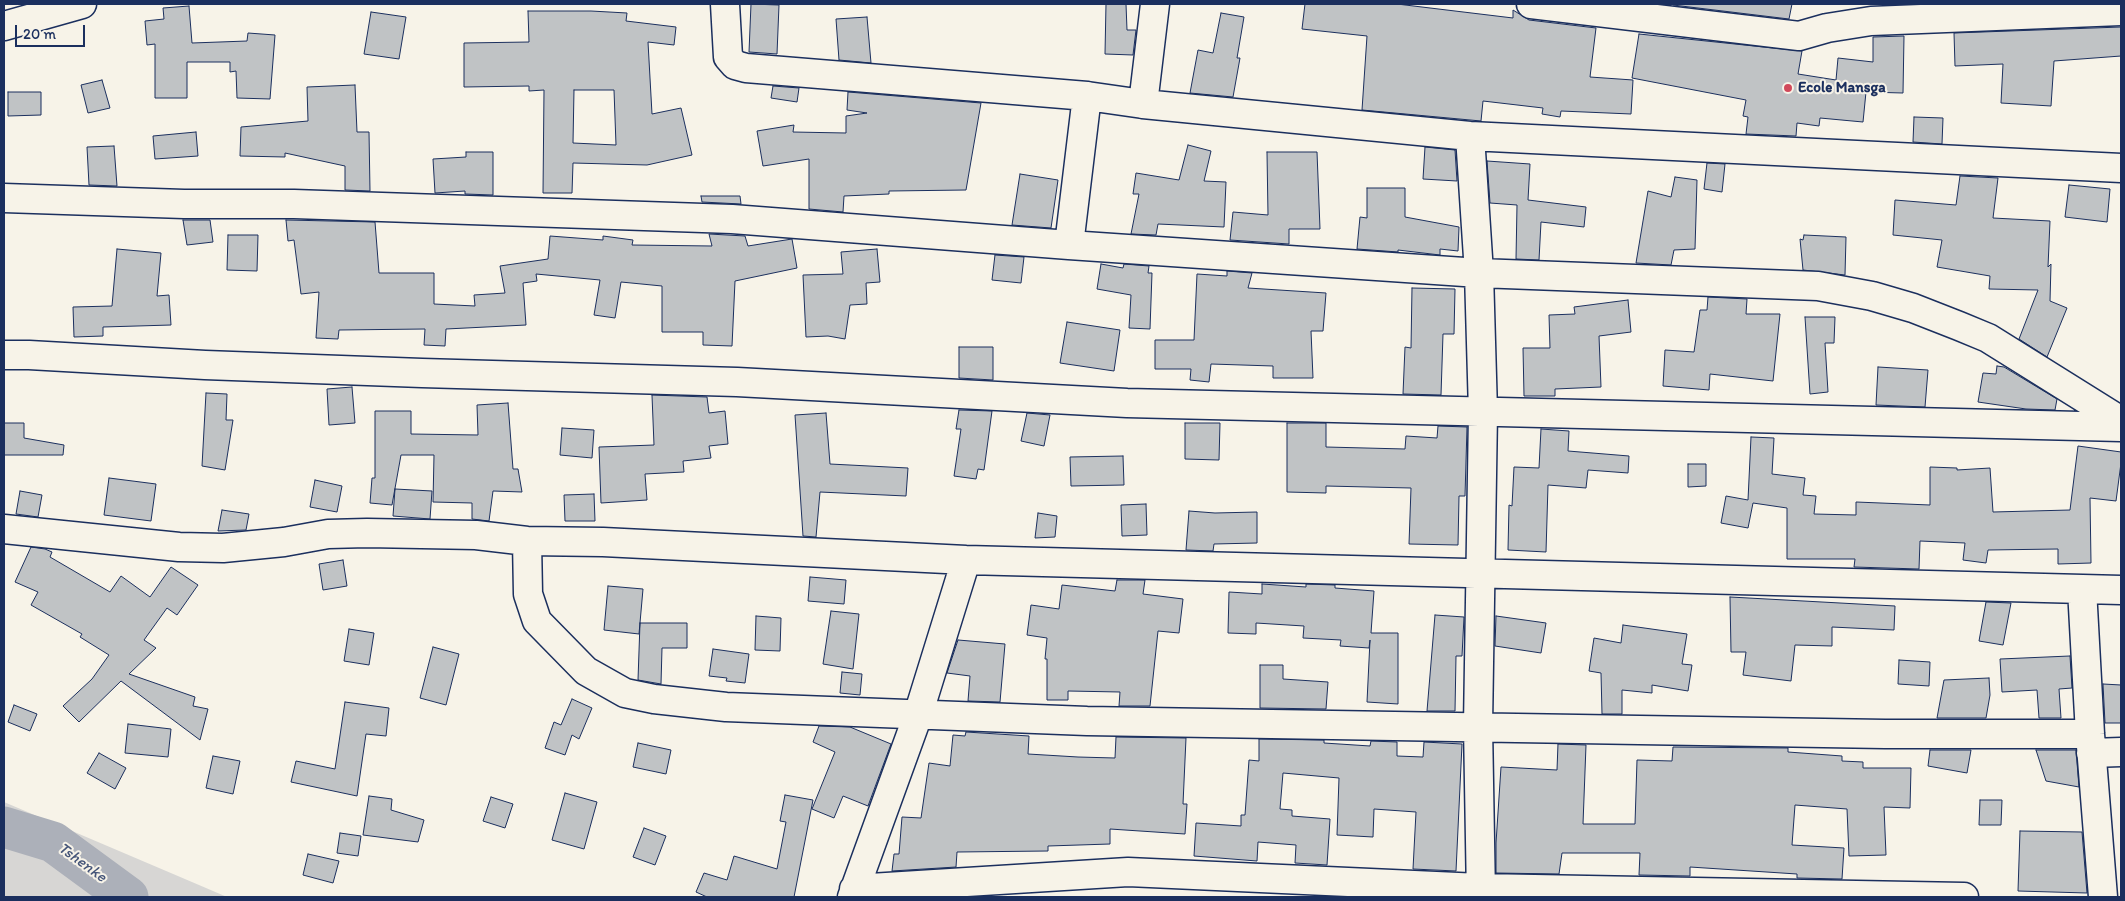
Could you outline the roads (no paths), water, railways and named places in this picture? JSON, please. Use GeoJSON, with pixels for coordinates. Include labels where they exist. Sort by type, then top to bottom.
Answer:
{"type":"FeatureCollection","features":[{"type":"Feature","properties":{"kind":"street"},"geometry":{"type":"LineString","coordinates":[[4,26],[82,4]]}},
{"type":"Feature","properties":{"kind":"street"},"geometry":{"type":"LineString","coordinates":[[724,4],[728,57],[735,65],[746,68],[1087,96],[1143,104],[1470,136],[2121,168]]}},
{"type":"Feature","properties":{"kind":"street"},"geometry":{"type":"LineString","coordinates":[[1143,104],[1155,4]]}},
{"type":"Feature","properties":{"kind":"street"},"geometry":{"type":"LineString","coordinates":[[1531,4],[1799,36],[1827,28],[1871,22],[2121,10]]}},
{"type":"Feature","properties":{"kind":"street"},"geometry":{"type":"LineString","coordinates":[[1070,245],[1087,96]]}},
{"type":"Feature","properties":{"kind":"street"},"geometry":{"type":"LineString","coordinates":[[1470,136],[1479,273],[1483,412],[1478,726],[1480,893]]}},
{"type":"Feature","properties":{"kind":"street"},"geometry":{"type":"LineString","coordinates":[[4,198],[184,204],[294,204],[732,219],[1070,245],[1479,273],[1786,283],[1818,286],[1872,296],[1913,308],[1988,338],[2121,421]]}},
{"type":"Feature","properties":{"kind":"street"},"geometry":{"type":"LineString","coordinates":[[4,355],[28,354],[206,365],[422,373],[737,382],[1128,403],[2121,427]]}},
{"type":"Feature","properties":{"kind":"street"},"geometry":{"type":"LineString","coordinates":[[4,529],[179,547],[223,548],[284,542],[328,534],[367,532],[476,535],[527,541],[603,542],[966,560],[2121,590]]}},
{"type":"Feature","properties":{"kind":"street"},"geometry":{"type":"LineString","coordinates":[[527,541],[528,594],[537,621],[586,672],[625,693],[654,699],[726,707],[1087,721],[1875,734],[2091,743],[2121,752]]}},
{"type":"Feature","properties":{"kind":"street"},"geometry":{"type":"LineString","coordinates":[[966,560],[918,715],[853,893],[1128,872],[1480,893],[1964,897]]}},
{"type":"Feature","properties":{"kind":"street"},"geometry":{"type":"LineString","coordinates":[[2082,589],[2103,897]]}},
{"type":"Feature","properties":{"kind":"waterway","name":"Tshenke"},"geometry":{"type":"LineString","coordinates":[[4,827],[53,842],[128,897]]}},
{"type":"Feature","properties":{"kind":"place","name":"Ecole Mansga"},"geometry":{"type":"Point","coordinates":[1788,88]}}]}
